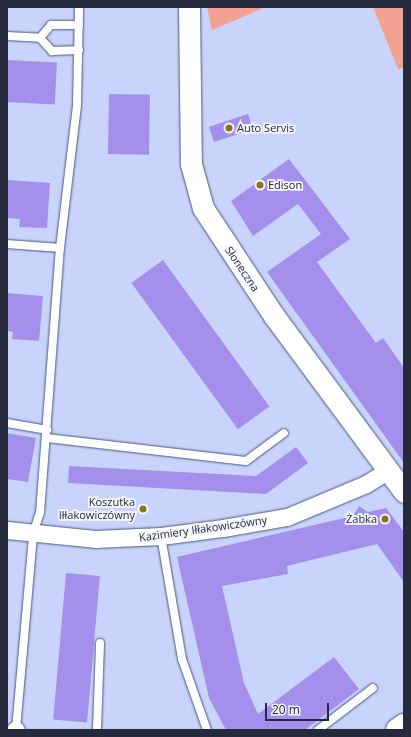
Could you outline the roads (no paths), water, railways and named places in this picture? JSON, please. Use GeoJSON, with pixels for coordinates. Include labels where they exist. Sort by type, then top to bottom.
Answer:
{"type":"FeatureCollection","features":[{"type":"Feature","properties":{"kind":"main road"},"geometry":{"type":"LineString","coordinates":[[397,730],[404,725]]}},
{"type":"Feature","properties":{"kind":"street","name":"Słoneczna"},"geometry":{"type":"LineString","coordinates":[[189,7],[191,164],[203,208],[274,316],[404,492]]}},
{"type":"Feature","properties":{"kind":"street","name":"Kazimiery Iłłakowiczówny"},"geometry":{"type":"LineString","coordinates":[[7,530],[33,534],[95,539],[161,536],[287,517],[359,487],[388,470]]}},
{"type":"Feature","properties":{"kind":"lane"},"geometry":{"type":"LineString","coordinates":[[7,730],[16,730],[33,534],[40,513],[60,248],[76,105],[80,7]]}},
{"type":"Feature","properties":{"kind":"lane"},"geometry":{"type":"LineString","coordinates":[[40,38],[51,25],[79,25]]}},
{"type":"Feature","properties":{"kind":"lane"},"geometry":{"type":"LineString","coordinates":[[7,36],[40,38],[52,51],[79,50]]}},
{"type":"Feature","properties":{"kind":"lane"},"geometry":{"type":"LineString","coordinates":[[7,244],[60,248]]}},
{"type":"Feature","properties":{"kind":"lane"},"geometry":{"type":"LineString","coordinates":[[7,423],[47,434],[246,461],[284,433]]}},
{"type":"Feature","properties":{"kind":"lane"},"geometry":{"type":"LineString","coordinates":[[161,536],[182,659],[207,730]]}},
{"type":"Feature","properties":{"kind":"lane"},"geometry":{"type":"LineString","coordinates":[[97,730],[100,643]]}},
{"type":"Feature","properties":{"kind":"lane"},"geometry":{"type":"LineString","coordinates":[[318,730],[372,688]]}},
{"type":"Feature","properties":{"kind":"place","name":"Auto Servis"},"geometry":{"type":"Point","coordinates":[229,128]}},
{"type":"Feature","properties":{"kind":"place","name":"Edison"},"geometry":{"type":"Point","coordinates":[260,185]}},
{"type":"Feature","properties":{"kind":"place","name":"Koszutka Iłłakowiczówny"},"geometry":{"type":"Point","coordinates":[143,509]}},
{"type":"Feature","properties":{"kind":"place","name":"Żabka"},"geometry":{"type":"Point","coordinates":[385,519]}}]}
